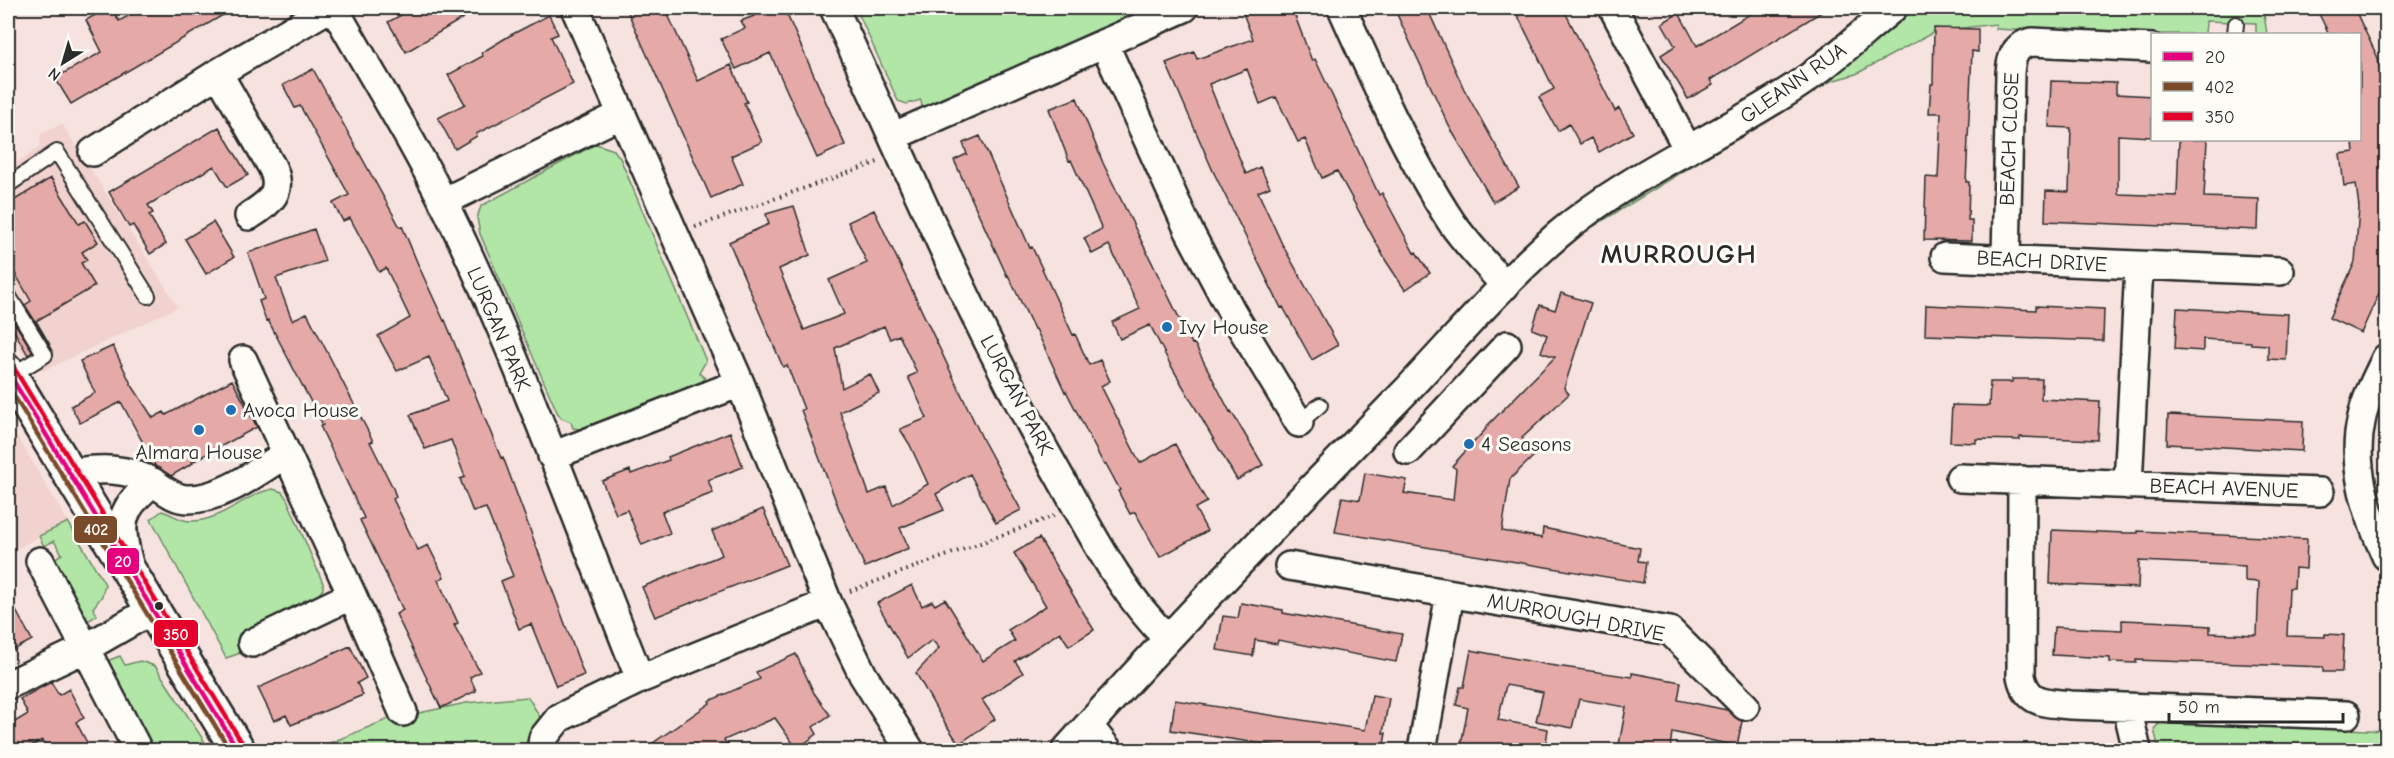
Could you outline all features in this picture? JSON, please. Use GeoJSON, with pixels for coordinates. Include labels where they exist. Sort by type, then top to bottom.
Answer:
{"type":"FeatureCollection","features":[{"type":"Feature","properties":{"kind":"main road"},"geometry":{"type":"LineString","coordinates":[[9,374],[238,750]]}},
{"type":"Feature","properties":{"kind":"street"},"geometry":{"type":"LineString","coordinates":[[93,152],[218,73],[329,8]]}},
{"type":"Feature","properties":{"kind":"street","name":"LURGAN PARK"},"geometry":{"type":"LineString","coordinates":[[334,8],[443,202],[484,291],[640,679]]}},
{"type":"Feature","properties":{"kind":"street"},"geometry":{"type":"LineString","coordinates":[[575,8],[740,383],[827,601],[868,683],[910,750]]}},
{"type":"Feature","properties":{"kind":"street","name":"LURGAN PARK"},"geometry":{"type":"LineString","coordinates":[[834,8],[998,363],[1077,507],[1133,600],[1167,638]]}},
{"type":"Feature","properties":{"kind":"street"},"geometry":{"type":"LineString","coordinates":[[898,145],[1104,42],[1184,8]]}},
{"type":"Feature","properties":{"kind":"street"},"geometry":{"type":"LineString","coordinates":[[1066,750],[1167,638],[1505,286],[1461,236],[1424,175],[1398,127],[1342,8]]}},
{"type":"Feature","properties":{"kind":"street"},"geometry":{"type":"LineString","coordinates":[[1613,8],[1688,150]]}},
{"type":"Feature","properties":{"kind":"street","name":"GLEANN RUA"},"geometry":{"type":"LineString","coordinates":[[1505,286],[1584,214],[1803,82],[1893,8]]}},
{"type":"Feature","properties":{"kind":"street"},"geometry":{"type":"LineString","coordinates":[[1104,42],[1194,241],[1232,312],[1299,423]]}},
{"type":"Feature","properties":{"kind":"street","name":"BEACH CLOSE"},"geometry":{"type":"LineString","coordinates":[[2006,259],[2010,73],[2015,51],[2032,42],[2151,48]]}},
{"type":"Feature","properties":{"kind":"street"},"geometry":{"type":"LineString","coordinates":[[218,73],[272,167],[278,182],[274,195],[269,201],[249,216]]}},
{"type":"Feature","properties":{"kind":"street"},"geometry":{"type":"LineString","coordinates":[[443,202],[622,114]]}},
{"type":"Feature","properties":{"kind":"street","name":"BEACH DRIVE"},"geometry":{"type":"LineString","coordinates":[[1945,257],[2280,271]]}},
{"type":"Feature","properties":{"kind":"street","name":"BEACH AVENUE"},"geometry":{"type":"LineString","coordinates":[[2128,485],[2139,266]]}},
{"type":"Feature","properties":{"kind":"street"},"geometry":{"type":"LineString","coordinates":[[1408,451],[1507,345]]}},
{"type":"Feature","properties":{"kind":"street"},"geometry":{"type":"LineString","coordinates":[[2386,358],[2364,410],[2358,446],[2362,488],[2386,556]]}},
{"type":"Feature","properties":{"kind":"street"},"geometry":{"type":"LineString","coordinates":[[243,360],[352,595],[403,712]]}},
{"type":"Feature","properties":{"kind":"street"},"geometry":{"type":"LineString","coordinates":[[552,456],[740,383]]}},
{"type":"Feature","properties":{"kind":"street"},"geometry":{"type":"LineString","coordinates":[[1408,388],[1439,417]]}},
{"type":"Feature","properties":{"kind":"street"},"geometry":{"type":"LineString","coordinates":[[69,473],[99,468],[126,471],[153,482],[172,495],[185,499],[202,497],[224,490],[286,454]]}},
{"type":"Feature","properties":{"kind":"street","name":"BEACH AVENUE"},"geometry":{"type":"LineString","coordinates":[[1960,478],[2320,492]]}},
{"type":"Feature","properties":{"kind":"street"},"geometry":{"type":"LineString","coordinates":[[2022,480],[2021,676],[2023,687],[2030,696],[2037,701],[2070,705],[2346,715]]}},
{"type":"Feature","properties":{"kind":"street"},"geometry":{"type":"LineString","coordinates":[[132,578],[123,539],[124,517],[133,498],[153,482]]}},
{"type":"Feature","properties":{"kind":"street"},"geometry":{"type":"LineString","coordinates":[[40,561],[138,750]]}},
{"type":"Feature","properties":{"kind":"street","name":"MURROUGH DRIVE"},"geometry":{"type":"LineString","coordinates":[[1289,566],[1670,631],[1745,706]]}},
{"type":"Feature","properties":{"kind":"street"},"geometry":{"type":"LineString","coordinates":[[1422,750],[1450,594]]}},
{"type":"Feature","properties":{"kind":"street"},"geometry":{"type":"LineString","coordinates":[[252,643],[352,595]]}},
{"type":"Feature","properties":{"kind":"street"},"geometry":{"type":"LineString","coordinates":[[541,750],[543,738],[559,718],[640,679],[827,601]]}},
{"type":"Feature","properties":{"kind":"street"},"geometry":{"type":"LineString","coordinates":[[8,685],[84,649],[152,610]]}},
{"type":"Feature","properties":{"kind":"street"},"geometry":{"type":"LineString","coordinates":[[2127,708],[2137,750]]}},
{"type":"Feature","properties":{"kind":"street"},"geometry":{"type":"LineString","coordinates":[[1089,726],[1108,750]]}},
{"type":"Feature","properties":{"kind":"lane"},"geometry":{"type":"LineString","coordinates":[[8,185],[57,152],[148,296]]}},
{"type":"Feature","properties":{"kind":"lane"},"geometry":{"type":"LineString","coordinates":[[8,296],[45,355],[9,374]]}},
{"type":"Feature","properties":{"kind":"lane"},"geometry":{"type":"LineString","coordinates":[[1299,423],[1320,405]]}},
{"type":"Feature","properties":{"kind":"path"},"geometry":{"type":"LineString","coordinates":[[675,234],[898,145]]}},
{"type":"Feature","properties":{"kind":"path"},"geometry":{"type":"LineString","coordinates":[[827,601],[1077,507]]}},
{"type":"Feature","properties":{"kind":"shaded area"},"geometry":{"type":"Polygon","coordinates":[[[62,124],[178,307],[43,371],[27,360],[8,328],[8,169],[40,146],[41,134],[62,124]]]}},
{"type":"Feature","properties":{"kind":"shaded area"},"geometry":{"type":"Polygon","coordinates":[[[8,421],[68,522],[8,553],[8,421]]]}},
{"type":"Feature","properties":{"kind":"green space"},"geometry":{"type":"Polygon","coordinates":[[[856,8],[1150,8],[922,107],[921,100],[907,104],[898,101],[856,8]]]}},
{"type":"Feature","properties":{"kind":"green space"},"geometry":{"type":"Polygon","coordinates":[[[1901,8],[2263,8],[2267,33],[2256,33],[2256,23],[2206,21],[2205,33],[2151,33],[2151,38],[1996,29],[1996,24],[1936,31],[1856,74],[1831,81],[1594,226],[1901,8]]]}},
{"type":"Feature","properties":{"kind":"green space"},"geometry":{"type":"Polygon","coordinates":[[[596,144],[614,150],[620,158],[706,361],[699,373],[705,378],[701,383],[580,429],[573,428],[571,422],[561,418],[557,412],[480,234],[477,218],[481,206],[596,144]]]}},
{"type":"Feature","properties":{"kind":"green space"},"geometry":{"type":"Polygon","coordinates":[[[273,489],[282,492],[287,499],[323,583],[323,589],[314,600],[239,634],[244,652],[226,658],[151,519],[162,511],[189,521],[211,518],[252,496],[273,489]]]}},
{"type":"Feature","properties":{"kind":"green space"},"geometry":{"type":"Polygon","coordinates":[[[68,522],[105,584],[102,596],[93,608],[97,615],[88,621],[52,560],[62,554],[54,541],[44,546],[39,536],[68,522]]]}},
{"type":"Feature","properties":{"kind":"green space"},"geometry":{"type":"Polygon","coordinates":[[[120,656],[125,665],[140,661],[155,666],[210,750],[147,750],[107,661],[120,656]]]}},
{"type":"Feature","properties":{"kind":"green space"},"geometry":{"type":"Polygon","coordinates":[[[528,697],[541,719],[533,730],[530,750],[313,750],[386,720],[466,703],[528,697]]]}},
{"type":"Feature","properties":{"kind":"green space"},"geometry":{"type":"Polygon","coordinates":[[[2170,720],[2386,731],[2386,750],[2159,750],[2154,729],[2159,724],[2170,720]]]}},
{"type":"Feature","properties":{"kind":"building"},"geometry":{"type":"Polygon","coordinates":[[[111,8],[119,21],[143,8],[235,8],[71,104],[55,78],[102,52],[86,20],[111,8]]]}},
{"type":"Feature","properties":{"kind":"building"},"geometry":{"type":"Polygon","coordinates":[[[414,8],[480,8],[406,52],[388,22],[414,8]]]}},
{"type":"Feature","properties":{"kind":"building"},"geometry":{"type":"Polygon","coordinates":[[[626,8],[665,8],[698,81],[731,65],[747,102],[744,103],[762,142],[731,156],[743,184],[711,198],[626,8]]]}},
{"type":"Feature","properties":{"kind":"building"},"geometry":{"type":"Polygon","coordinates":[[[750,8],[784,8],[845,145],[817,158],[770,53],[736,69],[721,39],[745,28],[741,21],[754,16],[750,8]]]}},
{"type":"Feature","properties":{"kind":"building"},"geometry":{"type":"Polygon","coordinates":[[[1241,8],[1292,8],[1312,61],[1315,59],[1379,195],[1382,193],[1414,253],[1416,252],[1430,273],[1405,290],[1386,261],[1337,171],[1322,178],[1305,139],[1298,142],[1276,97],[1260,104],[1247,69],[1209,84],[1246,174],[1260,167],[1270,187],[1258,192],[1282,244],[1338,345],[1312,360],[1283,307],[1281,308],[1213,171],[1166,63],[1194,52],[1197,59],[1253,39],[1241,8]]]}},
{"type":"Feature","properties":{"kind":"building"},"geometry":{"type":"Polygon","coordinates":[[[1394,8],[1427,8],[1464,89],[1519,187],[1493,202],[1449,126],[1394,8]]]}},
{"type":"Feature","properties":{"kind":"building"},"geometry":{"type":"Polygon","coordinates":[[[1514,8],[1563,8],[1615,111],[1619,108],[1633,133],[1599,152],[1591,138],[1580,144],[1569,124],[1558,131],[1539,97],[1554,89],[1514,8]]]}},
{"type":"Feature","properties":{"kind":"building"},"geometry":{"type":"Polygon","coordinates":[[[1760,8],[1828,8],[1710,80],[1713,85],[1688,99],[1661,55],[1675,46],[1662,23],[1679,13],[1697,46],[1760,8]]]}},
{"type":"Feature","properties":{"kind":"building"},"geometry":{"type":"Polygon","coordinates":[[[2328,8],[2354,8],[2378,58],[2384,96],[2386,278],[2361,333],[2329,318],[2355,262],[2359,207],[2356,184],[2344,186],[2340,154],[2354,152],[2353,143],[2361,141],[2361,33],[2328,33],[2318,12],[2328,8]]]}},
{"type":"Feature","properties":{"kind":"building"},"geometry":{"type":"Polygon","coordinates":[[[549,15],[558,34],[551,37],[573,84],[476,134],[477,136],[455,149],[438,118],[465,104],[448,75],[483,56],[481,53],[509,36],[549,15]]]}},
{"type":"Feature","properties":{"kind":"building"},"geometry":{"type":"Polygon","coordinates":[[[1934,28],[1978,29],[1978,52],[1972,51],[1966,182],[1969,182],[1968,220],[1972,220],[1972,241],[1924,240],[1926,177],[1938,178],[1941,113],[1929,113],[1931,84],[1933,84],[1934,28]]]}},
{"type":"Feature","properties":{"kind":"building"},"geometry":{"type":"Polygon","coordinates":[[[313,69],[400,227],[402,226],[445,320],[501,458],[503,457],[584,675],[556,686],[531,624],[519,629],[501,581],[513,576],[486,508],[473,512],[460,479],[465,477],[451,440],[425,449],[410,415],[447,401],[429,357],[397,371],[378,336],[410,318],[386,268],[379,272],[350,218],[343,221],[333,203],[349,195],[300,106],[295,108],[283,85],[313,69]]]}},
{"type":"Feature","properties":{"kind":"building"},"geometry":{"type":"Polygon","coordinates":[[[2051,81],[2116,83],[2116,94],[2151,96],[2151,137],[2118,135],[2118,194],[2177,196],[2179,141],[2207,141],[2204,197],[2259,199],[2258,230],[2045,221],[2046,191],[2069,192],[2071,128],[2049,127],[2051,81]]]}},
{"type":"Feature","properties":{"kind":"building"},"geometry":{"type":"Polygon","coordinates":[[[1077,98],[1103,163],[1192,344],[1194,343],[1230,412],[1263,465],[1237,480],[1150,325],[1120,339],[1112,322],[1140,309],[1109,245],[1092,254],[1084,238],[1102,229],[1071,160],[1069,161],[1049,109],[1077,98]]]}},
{"type":"Feature","properties":{"kind":"building"},"geometry":{"type":"Polygon","coordinates":[[[219,127],[248,175],[227,187],[214,166],[148,205],[153,213],[149,215],[166,244],[150,254],[133,225],[129,227],[109,192],[219,127]]]}},
{"type":"Feature","properties":{"kind":"building"},"geometry":{"type":"Polygon","coordinates":[[[980,136],[1030,248],[1032,247],[1089,365],[1100,360],[1110,381],[1101,386],[1140,463],[1175,444],[1207,502],[1195,508],[1207,531],[1160,557],[1135,512],[1130,514],[1118,491],[1120,490],[1065,392],[1036,329],[1007,276],[954,160],[967,154],[963,143],[980,136]]]}},
{"type":"Feature","properties":{"kind":"building"},"geometry":{"type":"Polygon","coordinates":[[[51,178],[79,224],[85,221],[98,242],[82,252],[87,260],[81,263],[95,286],[36,321],[50,345],[25,305],[31,301],[8,261],[8,204],[51,178]]]}},
{"type":"Feature","properties":{"kind":"building"},"geometry":{"type":"Polygon","coordinates":[[[794,206],[810,255],[779,269],[804,330],[844,314],[829,280],[867,263],[848,222],[874,210],[983,440],[1021,510],[996,523],[970,474],[936,494],[944,510],[900,528],[909,548],[865,567],[839,509],[801,410],[804,409],[787,365],[783,367],[729,242],[769,224],[766,214],[794,206]],[[884,326],[835,348],[842,388],[870,374],[879,393],[840,412],[869,494],[886,487],[893,505],[928,484],[900,429],[927,418],[908,377],[917,373],[899,335],[890,339],[884,326]]]}},
{"type":"Feature","properties":{"kind":"building"},"geometry":{"type":"Polygon","coordinates":[[[213,222],[234,257],[206,274],[185,239],[213,222]]]}},
{"type":"Feature","properties":{"kind":"building"},"geometry":{"type":"Polygon","coordinates":[[[314,229],[325,261],[276,278],[292,320],[307,313],[373,441],[370,442],[393,488],[396,497],[393,499],[418,550],[428,545],[444,577],[438,580],[458,623],[454,625],[480,672],[470,677],[476,691],[441,708],[396,614],[403,610],[360,520],[364,518],[320,426],[323,425],[268,320],[266,321],[259,301],[264,299],[248,253],[314,229]]]}},
{"type":"Feature","properties":{"kind":"building"},"geometry":{"type":"Polygon","coordinates":[[[1561,293],[1591,303],[1564,388],[1569,394],[1522,438],[1537,453],[1510,479],[1502,531],[1542,538],[1543,528],[1640,548],[1638,561],[1646,562],[1643,583],[1335,532],[1342,497],[1360,500],[1365,473],[1407,480],[1404,493],[1453,500],[1456,469],[1452,466],[1485,428],[1555,357],[1541,352],[1547,335],[1532,329],[1540,305],[1555,310],[1561,293]]]}},
{"type":"Feature","properties":{"kind":"building"},"geometry":{"type":"Polygon","coordinates":[[[1926,305],[2036,310],[2036,306],[2104,309],[2103,341],[1925,335],[1926,305]]]}},
{"type":"Feature","properties":{"kind":"building"},"geometry":{"type":"Polygon","coordinates":[[[2177,308],[2288,314],[2286,360],[2268,359],[2268,345],[2251,344],[2251,342],[2203,339],[2203,351],[2175,349],[2177,308]]]}},
{"type":"Feature","properties":{"kind":"building"},"geometry":{"type":"Polygon","coordinates":[[[9,314],[33,352],[28,355],[8,320],[9,314]]]}},
{"type":"Feature","properties":{"kind":"building"},"geometry":{"type":"Polygon","coordinates":[[[113,346],[131,384],[153,418],[164,412],[166,415],[232,380],[257,427],[171,476],[156,467],[121,402],[80,423],[71,406],[95,393],[80,361],[113,346]]]}},
{"type":"Feature","properties":{"kind":"building"},"geometry":{"type":"Polygon","coordinates":[[[2012,379],[2042,379],[2041,399],[2100,402],[2098,440],[2020,437],[2020,440],[1976,439],[1976,443],[1950,442],[1952,405],[1989,406],[1990,382],[2012,382],[2012,379]]]}},
{"type":"Feature","properties":{"kind":"building"},"geometry":{"type":"Polygon","coordinates":[[[2168,415],[2303,421],[2302,451],[2167,444],[2168,415]]]}},
{"type":"Feature","properties":{"kind":"building"},"geometry":{"type":"Polygon","coordinates":[[[730,432],[743,467],[708,480],[713,493],[662,512],[670,533],[642,545],[627,510],[616,514],[602,481],[630,470],[631,474],[669,460],[668,457],[730,432]]]}},
{"type":"Feature","properties":{"kind":"building"},"geometry":{"type":"Polygon","coordinates":[[[763,509],[787,565],[655,617],[642,587],[722,555],[712,531],[763,509]]]}},
{"type":"Feature","properties":{"kind":"building"},"geometry":{"type":"Polygon","coordinates":[[[2052,530],[2125,533],[2138,533],[2138,531],[2307,539],[2306,569],[2295,568],[2294,588],[2289,588],[2287,636],[2344,635],[2342,672],[2323,672],[2323,667],[2136,660],[2136,663],[2110,662],[2110,658],[2052,655],[2054,627],[2122,630],[2122,620],[2195,623],[2195,625],[2210,626],[2210,633],[2257,635],[2259,582],[2245,581],[2245,566],[2139,561],[2138,588],[2050,584],[2052,530]]]}},
{"type":"Feature","properties":{"kind":"building"},"geometry":{"type":"Polygon","coordinates":[[[1039,538],[1094,630],[1069,646],[1060,632],[1015,661],[1023,673],[982,700],[995,719],[959,744],[916,673],[939,648],[932,640],[908,658],[877,603],[912,585],[922,606],[932,601],[935,605],[945,599],[983,661],[1015,641],[1008,630],[1046,606],[1014,553],[1039,538]]]}},
{"type":"Feature","properties":{"kind":"building"},"geometry":{"type":"Polygon","coordinates":[[[8,596],[32,640],[8,653],[8,596]]]}},
{"type":"Feature","properties":{"kind":"building"},"geometry":{"type":"Polygon","coordinates":[[[1241,603],[1283,610],[1283,613],[1402,634],[1396,662],[1278,640],[1277,644],[1255,640],[1253,656],[1217,650],[1223,616],[1238,618],[1241,603]]]}},
{"type":"Feature","properties":{"kind":"building"},"geometry":{"type":"Polygon","coordinates":[[[350,646],[366,678],[357,683],[363,695],[291,725],[286,715],[274,721],[258,688],[350,646]]]}},
{"type":"Feature","properties":{"kind":"building"},"geometry":{"type":"Polygon","coordinates":[[[1471,650],[1549,665],[1632,677],[1632,673],[1681,682],[1678,700],[1727,710],[1742,721],[1737,746],[1672,732],[1670,750],[1618,750],[1626,707],[1579,699],[1572,728],[1536,721],[1543,692],[1506,685],[1498,720],[1548,729],[1545,750],[1460,750],[1468,708],[1456,705],[1460,687],[1464,687],[1471,650]]]}},
{"type":"Feature","properties":{"kind":"building"},"geometry":{"type":"Polygon","coordinates":[[[796,654],[814,693],[830,715],[813,727],[817,734],[797,749],[775,718],[724,740],[732,750],[643,750],[710,703],[709,701],[760,679],[756,672],[796,654]]]}},
{"type":"Feature","properties":{"kind":"building"},"geometry":{"type":"Polygon","coordinates":[[[51,682],[59,695],[69,689],[84,718],[76,722],[91,750],[47,750],[42,740],[24,750],[8,750],[8,726],[28,714],[20,699],[51,682]]]}},
{"type":"Feature","properties":{"kind":"building"},"geometry":{"type":"Polygon","coordinates":[[[1372,695],[1389,698],[1383,733],[1386,733],[1383,750],[1304,750],[1171,730],[1175,700],[1365,730],[1372,695]]]}},
{"type":"Feature","properties":{"kind":"transit line","name":"350"},"geometry":{"type":"LineString","coordinates":[[14,368],[244,746]]}},
{"type":"Feature","properties":{"kind":"transit line","name":"20"},"geometry":{"type":"LineString","coordinates":[[8,372],[238,750]]}},
{"type":"Feature","properties":{"kind":"transit line","name":"402"},"geometry":{"type":"LineString","coordinates":[[8,386],[230,750]]}},
{"type":"Feature","properties":{"kind":"place","name":"Ivy House"},"geometry":{"type":"Point","coordinates":[1167,327]}},
{"type":"Feature","properties":{"kind":"place","name":"Avoca House"},"geometry":{"type":"Point","coordinates":[231,410]}},
{"type":"Feature","properties":{"kind":"place","name":"Almara House"},"geometry":{"type":"Point","coordinates":[199,430]}},
{"type":"Feature","properties":{"kind":"place","name":"4 Seasons"},"geometry":{"type":"Point","coordinates":[1469,444]}},
{"type":"Feature","properties":{"kind":"district","name":"MURROUGH"},"geometry":{"type":"Point","coordinates":[1679,254]}}]}
